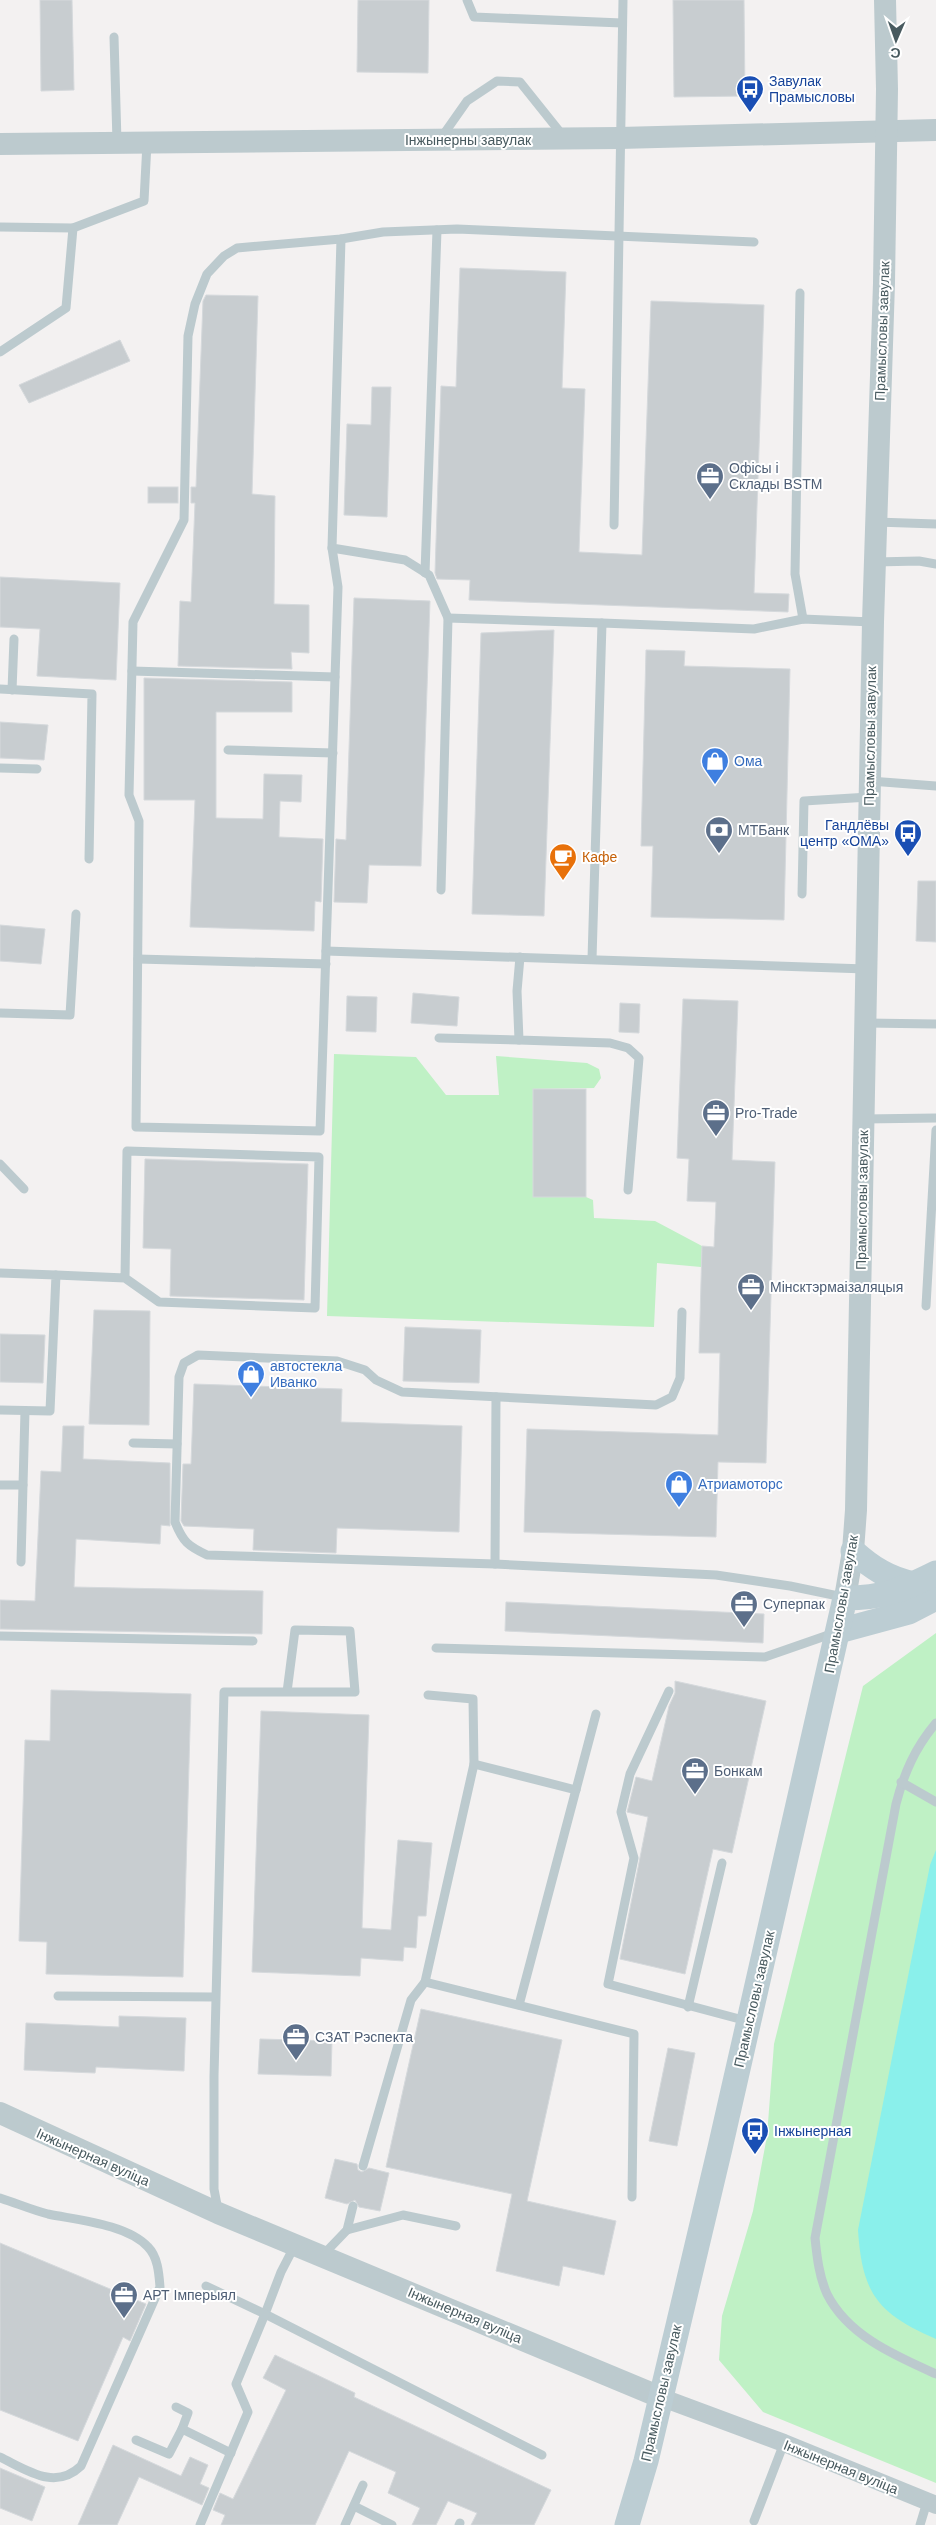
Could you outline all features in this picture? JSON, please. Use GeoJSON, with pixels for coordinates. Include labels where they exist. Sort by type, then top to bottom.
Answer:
{"type":"FeatureCollection","features":[{"type":"Feature","properties":{"kind":"main road"},"geometry":{"type":"LineString","coordinates":[[853,1551],[877,1571],[895,1580],[914,1584]]}},
{"type":"Feature","properties":{"kind":"main road"},"geometry":{"type":"LineString","coordinates":[[845,1598],[871,1598],[893,1594],[936,1573]]}},
{"type":"Feature","properties":{"kind":"main road","name":"Прамысловы завулак"},"geometry":{"type":"LineString","coordinates":[[627,2525],[646,2461],[840,1631],[845,1598]]}},
{"type":"Feature","properties":{"kind":"main road"},"geometry":{"type":"LineString","coordinates":[[840,1631],[909,1612],[936,1598]]}},
{"type":"Feature","properties":{"kind":"street","name":"Прамысловы завулак"},"geometry":{"type":"LineString","coordinates":[[845,1598],[853,1551],[864,1119],[874,562],[882,332],[886,131],[885,0]]}},
{"type":"Feature","properties":{"kind":"street","name":"Інжынерны завулак"},"geometry":{"type":"LineString","coordinates":[[0,144],[566,139],[936,130]]}},
{"type":"Feature","properties":{"kind":"street","name":"Інжынерная вуліца"},"geometry":{"type":"LineString","coordinates":[[0,2113],[218,2213],[660,2396],[931,2503]]}},
{"type":"Feature","properties":{"kind":"lane"},"geometry":{"type":"LineString","coordinates":[[467,0],[474,17],[622,23]]}},
{"type":"Feature","properties":{"kind":"lane"},"geometry":{"type":"LineString","coordinates":[[614,525],[622,0]]}},
{"type":"Feature","properties":{"kind":"lane"},"geometry":{"type":"LineString","coordinates":[[114,37],[117,143]]}},
{"type":"Feature","properties":{"kind":"lane"},"geometry":{"type":"LineString","coordinates":[[439,140],[468,101],[497,81],[520,82],[566,139]]}},
{"type":"Feature","properties":{"kind":"lane"},"geometry":{"type":"LineString","coordinates":[[0,227],[73,228],[144,201],[147,142]]}},
{"type":"Feature","properties":{"kind":"lane"},"geometry":{"type":"LineString","coordinates":[[0,352],[66,308],[73,228]]}},
{"type":"Feature","properties":{"kind":"lane"},"geometry":{"type":"LineString","coordinates":[[341,239],[332,548],[338,587],[320,1131],[136,1127],[139,822],[129,795],[133,622],[184,520],[188,336],[195,304],[207,274],[224,256],[237,248],[341,239],[384,232],[457,229],[618,238],[754,242]]}},
{"type":"Feature","properties":{"kind":"lane"},"geometry":{"type":"LineString","coordinates":[[425,573],[437,230]]}},
{"type":"Feature","properties":{"kind":"lane"},"geometry":{"type":"LineString","coordinates":[[800,293],[795,574],[804,619]]}},
{"type":"Feature","properties":{"kind":"lane"},"geometry":{"type":"LineString","coordinates":[[875,522],[936,524]]}},
{"type":"Feature","properties":{"kind":"lane"},"geometry":{"type":"LineString","coordinates":[[332,548],[405,560],[429,575],[448,618],[441,890]]}},
{"type":"Feature","properties":{"kind":"lane"},"geometry":{"type":"LineString","coordinates":[[874,562],[919,561],[936,564]]}},
{"type":"Feature","properties":{"kind":"lane"},"geometry":{"type":"LineString","coordinates":[[448,618],[754,629],[804,619],[873,622]]}},
{"type":"Feature","properties":{"kind":"lane"},"geometry":{"type":"LineString","coordinates":[[592,959],[602,623]]}},
{"type":"Feature","properties":{"kind":"lane"},"geometry":{"type":"LineString","coordinates":[[12,690],[14,639]]}},
{"type":"Feature","properties":{"kind":"lane"},"geometry":{"type":"LineString","coordinates":[[132,671],[335,677]]}},
{"type":"Feature","properties":{"kind":"lane"},"geometry":{"type":"LineString","coordinates":[[0,689],[92,694],[89,859]]}},
{"type":"Feature","properties":{"kind":"lane"},"geometry":{"type":"LineString","coordinates":[[228,750],[332,752]]}},
{"type":"Feature","properties":{"kind":"lane"},"geometry":{"type":"LineString","coordinates":[[0,768],[37,769]]}},
{"type":"Feature","properties":{"kind":"lane"},"geometry":{"type":"LineString","coordinates":[[802,894],[804,801],[869,789],[936,786]]}},
{"type":"Feature","properties":{"kind":"lane"},"geometry":{"type":"LineString","coordinates":[[0,1013],[70,1015],[76,914]]}},
{"type":"Feature","properties":{"kind":"lane"},"geometry":{"type":"LineString","coordinates":[[326,951],[866,969]]}},
{"type":"Feature","properties":{"kind":"lane"},"geometry":{"type":"LineString","coordinates":[[519,1040],[517,991],[520,957]]}},
{"type":"Feature","properties":{"kind":"lane"},"geometry":{"type":"LineString","coordinates":[[138,959],[326,964]]}},
{"type":"Feature","properties":{"kind":"lane"},"geometry":{"type":"LineString","coordinates":[[866,1023],[936,1024]]}},
{"type":"Feature","properties":{"kind":"lane"},"geometry":{"type":"LineString","coordinates":[[439,1038],[610,1043],[628,1048],[638,1058],[628,1190]]}},
{"type":"Feature","properties":{"kind":"lane"},"geometry":{"type":"LineString","coordinates":[[864,1119],[936,1118]]}},
{"type":"Feature","properties":{"kind":"lane"},"geometry":{"type":"LineString","coordinates":[[926,1306],[936,1130]]}},
{"type":"Feature","properties":{"kind":"lane"},"geometry":{"type":"LineString","coordinates":[[0,1273],[125,1278],[159,1302],[316,1308],[319,1157],[128,1151],[125,1278]]}},
{"type":"Feature","properties":{"kind":"lane"},"geometry":{"type":"LineString","coordinates":[[0,1164],[24,1189]]}},
{"type":"Feature","properties":{"kind":"lane"},"geometry":{"type":"LineString","coordinates":[[0,1410],[50,1411],[56,1275]]}},
{"type":"Feature","properties":{"kind":"lane"},"geometry":{"type":"LineString","coordinates":[[682,1312],[680,1378],[672,1398],[656,1405],[402,1392],[376,1380],[365,1370],[337,1361],[198,1355],[184,1363],[178,1377],[175,1522],[187,1545],[207,1555],[495,1564],[716,1575],[790,1586],[845,1598]]}},
{"type":"Feature","properties":{"kind":"lane"},"geometry":{"type":"LineString","coordinates":[[495,1564],[496,1397]]}},
{"type":"Feature","properties":{"kind":"lane"},"geometry":{"type":"LineString","coordinates":[[21,1562],[25,1411]]}},
{"type":"Feature","properties":{"kind":"lane"},"geometry":{"type":"LineString","coordinates":[[133,1443],[177,1444]]}},
{"type":"Feature","properties":{"kind":"lane"},"geometry":{"type":"LineString","coordinates":[[0,1485],[23,1485]]}},
{"type":"Feature","properties":{"kind":"lane"},"geometry":{"type":"LineString","coordinates":[[218,2213],[214,2189],[215,1997],[224,1692],[286,1692],[355,1692],[350,1631],[295,1630],[286,1692]]}},
{"type":"Feature","properties":{"kind":"lane"},"geometry":{"type":"LineString","coordinates":[[436,1648],[765,1657],[840,1631]]}},
{"type":"Feature","properties":{"kind":"lane"},"geometry":{"type":"LineString","coordinates":[[0,1636],[253,1641]]}},
{"type":"Feature","properties":{"kind":"lane"},"geometry":{"type":"LineString","coordinates":[[668,1691],[630,1774],[621,1812],[634,1858],[608,1984],[749,2022]]}},
{"type":"Feature","properties":{"kind":"lane"},"geometry":{"type":"LineString","coordinates":[[363,2166],[411,2000],[425,1982],[474,1764],[473,1699],[428,1695]]}},
{"type":"Feature","properties":{"kind":"lane"},"geometry":{"type":"LineString","coordinates":[[519,2005],[596,1714]]}},
{"type":"Feature","properties":{"kind":"lane"},"geometry":{"type":"LineString","coordinates":[[936,1723],[921,1741],[902,1782],[815,2238],[818,2265],[827,2294],[844,2318],[867,2338],[896,2356],[936,2374]]}},
{"type":"Feature","properties":{"kind":"lane"},"geometry":{"type":"LineString","coordinates":[[474,1764],[576,1790]]}},
{"type":"Feature","properties":{"kind":"lane"},"geometry":{"type":"LineString","coordinates":[[902,1782],[936,1802]]}},
{"type":"Feature","properties":{"kind":"lane"},"geometry":{"type":"LineString","coordinates":[[688,2007],[722,1863]]}},
{"type":"Feature","properties":{"kind":"lane"},"geometry":{"type":"LineString","coordinates":[[425,1982],[634,2034],[632,2197]]}},
{"type":"Feature","properties":{"kind":"lane"},"geometry":{"type":"LineString","coordinates":[[58,1996],[215,1997]]}},
{"type":"Feature","properties":{"kind":"lane"},"geometry":{"type":"LineString","coordinates":[[0,2198],[46,2214],[95,2222],[140,2240],[150,2249],[153,2255],[158,2268],[160,2287],[81,2466],[71,2475],[57,2479],[38,2475],[0,2457]]}},
{"type":"Feature","properties":{"kind":"lane"},"geometry":{"type":"LineString","coordinates":[[323,2255],[347,2230],[354,2206]]}},
{"type":"Feature","properties":{"kind":"lane"},"geometry":{"type":"LineString","coordinates":[[347,2230],[403,2215],[456,2226]]}},
{"type":"Feature","properties":{"kind":"lane"},"geometry":{"type":"LineString","coordinates":[[200,2525],[248,2412],[236,2384],[281,2272],[296,2244]]}},
{"type":"Feature","properties":{"kind":"lane"},"geometry":{"type":"LineString","coordinates":[[206,2286],[542,2455]]}},
{"type":"Feature","properties":{"kind":"lane"},"geometry":{"type":"LineString","coordinates":[[136,2440],[169,2454],[188,2414],[176,2407]]}},
{"type":"Feature","properties":{"kind":"lane"},"geometry":{"type":"LineString","coordinates":[[182,2429],[231,2453]]}},
{"type":"Feature","properties":{"kind":"lane"},"geometry":{"type":"LineString","coordinates":[[754,2521],[784,2444]]}},
{"type":"Feature","properties":{"kind":"lane"},"geometry":{"type":"LineString","coordinates":[[345,2525],[364,2485]]}},
{"type":"Feature","properties":{"kind":"lane"},"geometry":{"type":"LineString","coordinates":[[920,2525],[931,2503]]}},
{"type":"Feature","properties":{"kind":"lane"},"geometry":{"type":"LineString","coordinates":[[354,2506],[392,2525]]}},
{"type":"Feature","properties":{"kind":"green space"},"geometry":{"type":"Polygon","coordinates":[[[334,1054],[416,1057],[446,1095],[499,1095],[496,1056],[587,1063],[599,1069],[601,1078],[594,1088],[533,1089],[533,1196],[586,1197],[593,1200],[594,1218],[655,1221],[702,1246],[701,1267],[657,1263],[654,1327],[327,1316],[334,1054]]]}},
{"type":"Feature","properties":{"kind":"green space"},"geometry":{"type":"Polygon","coordinates":[[[936,1633],[936,2483],[763,2412],[719,2360],[722,2316],[753,2211],[767,2136],[774,2044],[863,1686],[936,1633]]]}},
{"type":"Feature","properties":{"kind":"water"},"geometry":{"type":"Polygon","coordinates":[[[936,1850],[936,2339],[900,2320],[877,2299],[869,2286],[864,2271],[858,2230],[930,1865],[936,1850]]]}},
{"type":"Feature","properties":{"kind":"building"},"geometry":{"type":"Polygon","coordinates":[[[40,0],[72,0],[74,90],[41,91],[40,0]]]}},
{"type":"Feature","properties":{"kind":"building"},"geometry":{"type":"Polygon","coordinates":[[[358,0],[429,0],[428,73],[357,72],[358,0]]]}},
{"type":"Feature","properties":{"kind":"building"},"geometry":{"type":"Polygon","coordinates":[[[673,0],[744,0],[745,96],[674,97],[673,0]]]}},
{"type":"Feature","properties":{"kind":"building"},"geometry":{"type":"Polygon","coordinates":[[[460,268],[566,272],[562,388],[585,389],[579,552],[642,555],[651,301],[764,305],[754,593],[789,594],[788,612],[469,600],[470,580],[437,579],[435,573],[441,386],[456,387],[460,268]]]}},
{"type":"Feature","properties":{"kind":"building"},"geometry":{"type":"Polygon","coordinates":[[[206,295],[258,296],[252,494],[275,496],[274,604],[309,605],[309,653],[291,652],[292,669],[178,666],[180,601],[191,602],[195,503],[191,503],[191,487],[196,487],[203,301],[206,295]]]}},
{"type":"Feature","properties":{"kind":"building"},"geometry":{"type":"Polygon","coordinates":[[[120,340],[130,361],[29,403],[19,385],[120,340]]]}},
{"type":"Feature","properties":{"kind":"building"},"geometry":{"type":"Polygon","coordinates":[[[372,387],[391,387],[387,517],[344,515],[347,424],[371,425],[372,387]]]}},
{"type":"Feature","properties":{"kind":"building"},"geometry":{"type":"Polygon","coordinates":[[[148,487],[178,487],[178,503],[148,503],[148,487]]]}},
{"type":"Feature","properties":{"kind":"building"},"geometry":{"type":"Polygon","coordinates":[[[0,577],[120,583],[116,680],[37,676],[40,629],[0,627],[0,577]]]}},
{"type":"Feature","properties":{"kind":"building"},"geometry":{"type":"Polygon","coordinates":[[[354,598],[430,601],[421,866],[369,865],[367,903],[334,902],[336,839],[346,840],[354,598]]]}},
{"type":"Feature","properties":{"kind":"building"},"geometry":{"type":"Polygon","coordinates":[[[554,630],[544,916],[472,914],[481,633],[554,630]]]}},
{"type":"Feature","properties":{"kind":"building","name":"Ома"},"geometry":{"type":"Polygon","coordinates":[[[646,650],[685,651],[684,666],[790,669],[784,920],[651,917],[653,846],[641,846],[646,650]]]}},
{"type":"Feature","properties":{"kind":"building"},"geometry":{"type":"Polygon","coordinates":[[[144,678],[292,682],[292,712],[216,712],[216,818],[263,819],[264,774],[302,775],[301,802],[280,801],[279,837],[323,839],[321,902],[315,901],[314,931],[190,927],[195,800],[144,800],[144,678]]]}},
{"type":"Feature","properties":{"kind":"building"},"geometry":{"type":"Polygon","coordinates":[[[0,722],[48,725],[44,760],[0,758],[0,722]]]}},
{"type":"Feature","properties":{"kind":"building"},"geometry":{"type":"Polygon","coordinates":[[[918,881],[936,881],[936,942],[916,941],[918,881]]]}},
{"type":"Feature","properties":{"kind":"building"},"geometry":{"type":"Polygon","coordinates":[[[0,925],[45,929],[41,964],[0,961],[0,925]]]}},
{"type":"Feature","properties":{"kind":"building"},"geometry":{"type":"Polygon","coordinates":[[[413,993],[459,997],[457,1026],[411,1023],[413,993]]]}},
{"type":"Feature","properties":{"kind":"building"},"geometry":{"type":"Polygon","coordinates":[[[347,996],[377,997],[376,1032],[346,1031],[347,996]]]}},
{"type":"Feature","properties":{"kind":"building"},"geometry":{"type":"Polygon","coordinates":[[[683,999],[738,1001],[732,1160],[775,1162],[766,1463],[718,1462],[716,1537],[524,1532],[527,1429],[718,1435],[720,1353],[699,1353],[702,1246],[714,1247],[716,1202],[687,1201],[689,1159],[677,1158],[683,999]]]}},
{"type":"Feature","properties":{"kind":"building"},"geometry":{"type":"Polygon","coordinates":[[[620,1003],[640,1004],[639,1033],[619,1032],[620,1003]]]}},
{"type":"Feature","properties":{"kind":"building"},"geometry":{"type":"Polygon","coordinates":[[[533,1089],[586,1089],[586,1197],[533,1197],[533,1089]]]}},
{"type":"Feature","properties":{"kind":"building"},"geometry":{"type":"Polygon","coordinates":[[[145,1159],[308,1164],[304,1300],[170,1296],[171,1249],[143,1248],[145,1159]]]}},
{"type":"Feature","properties":{"kind":"building"},"geometry":{"type":"Polygon","coordinates":[[[94,1310],[150,1311],[149,1425],[89,1424],[94,1310]]]}},
{"type":"Feature","properties":{"kind":"building"},"geometry":{"type":"Polygon","coordinates":[[[405,1327],[481,1330],[479,1383],[403,1381],[405,1327]]]}},
{"type":"Feature","properties":{"kind":"building"},"geometry":{"type":"Polygon","coordinates":[[[0,1334],[45,1335],[43,1383],[0,1382],[0,1334]]]}},
{"type":"Feature","properties":{"kind":"building"},"geometry":{"type":"Polygon","coordinates":[[[194,1384],[342,1389],[341,1422],[462,1426],[459,1532],[337,1528],[336,1553],[253,1550],[254,1529],[184,1526],[181,1521],[183,1464],[191,1464],[194,1384]]]}},
{"type":"Feature","properties":{"kind":"building"},"geometry":{"type":"Polygon","coordinates":[[[63,1426],[84,1426],[83,1459],[170,1463],[170,1526],[161,1525],[160,1544],[76,1539],[74,1587],[263,1591],[262,1634],[0,1629],[0,1600],[35,1601],[41,1471],[61,1472],[63,1426]]]}},
{"type":"Feature","properties":{"kind":"building"},"geometry":{"type":"Polygon","coordinates":[[[506,1602],[764,1614],[763,1643],[505,1631],[506,1602]]]}},
{"type":"Feature","properties":{"kind":"building"},"geometry":{"type":"Polygon","coordinates":[[[675,1681],[766,1701],[732,1853],[713,1849],[685,1974],[620,1959],[648,1817],[627,1812],[636,1777],[652,1781],[669,1706],[675,1693],[675,1681]]]}},
{"type":"Feature","properties":{"kind":"building"},"geometry":{"type":"Polygon","coordinates":[[[51,1690],[191,1694],[183,1977],[46,1974],[47,1942],[19,1941],[25,1740],[50,1741],[51,1690]]]}},
{"type":"Feature","properties":{"kind":"building"},"geometry":{"type":"Polygon","coordinates":[[[261,1711],[369,1715],[362,1928],[391,1930],[398,1840],[432,1843],[426,1916],[418,1916],[416,1948],[404,1947],[403,1961],[361,1958],[360,1976],[252,1972],[261,1711]]]}},
{"type":"Feature","properties":{"kind":"building"},"geometry":{"type":"Polygon","coordinates":[[[421,2009],[562,2040],[527,2201],[616,2221],[604,2275],[563,2266],[559,2286],[496,2271],[512,2194],[386,2167],[421,2009]]]}},
{"type":"Feature","properties":{"kind":"building"},"geometry":{"type":"Polygon","coordinates":[[[119,2016],[186,2018],[184,2071],[96,2067],[95,2073],[24,2070],[26,2023],[119,2027],[119,2016]]]}},
{"type":"Feature","properties":{"kind":"building"},"geometry":{"type":"Polygon","coordinates":[[[260,2039],[332,2041],[331,2076],[258,2074],[260,2039]]]}},
{"type":"Feature","properties":{"kind":"building"},"geometry":{"type":"Polygon","coordinates":[[[668,2048],[695,2053],[677,2146],[649,2141],[668,2048]]]}},
{"type":"Feature","properties":{"kind":"building"},"geometry":{"type":"Polygon","coordinates":[[[335,2159],[357,2164],[358,2170],[362,2172],[369,2168],[389,2173],[380,2211],[359,2207],[355,2200],[347,2204],[325,2198],[335,2159]]]}},
{"type":"Feature","properties":{"kind":"building"},"geometry":{"type":"Polygon","coordinates":[[[0,2243],[146,2304],[130,2341],[123,2337],[78,2441],[0,2410],[0,2243]]]}},
{"type":"Feature","properties":{"kind":"building"},"geometry":{"type":"Polygon","coordinates":[[[275,2355],[355,2393],[354,2397],[551,2490],[534,2525],[471,2525],[477,2513],[448,2501],[436,2525],[412,2525],[420,2508],[388,2493],[396,2472],[349,2451],[315,2525],[221,2525],[225,2515],[213,2510],[220,2493],[233,2499],[286,2390],[263,2378],[275,2355]]]}},
{"type":"Feature","properties":{"kind":"building"},"geometry":{"type":"Polygon","coordinates":[[[113,2445],[181,2476],[190,2457],[208,2465],[200,2484],[209,2488],[202,2505],[139,2477],[117,2525],[78,2525],[113,2445]]]}},
{"type":"Feature","properties":{"kind":"building"},"geometry":{"type":"Polygon","coordinates":[[[0,2468],[45,2487],[32,2521],[0,2508],[0,2468]]]}},
{"type":"Feature","properties":{"kind":"place","name":"Завулак Прамысловы"},"geometry":{"type":"Point","coordinates":[750,113]}},
{"type":"Feature","properties":{"kind":"place","name":"Офісы і Склады BSTM"},"geometry":{"type":"Point","coordinates":[710,500]}},
{"type":"Feature","properties":{"kind":"place","name":"Ома"},"geometry":{"type":"Point","coordinates":[715,785]}},
{"type":"Feature","properties":{"kind":"place","name":"МТБанк"},"geometry":{"type":"Point","coordinates":[719,854]}},
{"type":"Feature","properties":{"kind":"place","name":"Гандлёвы центр «ОМА»"},"geometry":{"type":"Point","coordinates":[908,857]}},
{"type":"Feature","properties":{"kind":"place","name":"Кафе"},"geometry":{"type":"Point","coordinates":[563,881]}},
{"type":"Feature","properties":{"kind":"place","name":"Pro-Trade"},"geometry":{"type":"Point","coordinates":[716,1137]}},
{"type":"Feature","properties":{"kind":"place","name":"Мінсктэрмаізаляцыя"},"geometry":{"type":"Point","coordinates":[751,1311]}},
{"type":"Feature","properties":{"kind":"place","name":"автостекла Иванко"},"geometry":{"type":"Point","coordinates":[251,1398]}},
{"type":"Feature","properties":{"kind":"place","name":"Атриамоторс"},"geometry":{"type":"Point","coordinates":[679,1508]}},
{"type":"Feature","properties":{"kind":"place","name":"Суперпак"},"geometry":{"type":"Point","coordinates":[744,1628]}},
{"type":"Feature","properties":{"kind":"place","name":"Бонкам"},"geometry":{"type":"Point","coordinates":[695,1795]}},
{"type":"Feature","properties":{"kind":"place","name":"СЗАТ Рэспекта"},"geometry":{"type":"Point","coordinates":[296,2061]}},
{"type":"Feature","properties":{"kind":"place","name":"Інжынерная"},"geometry":{"type":"Point","coordinates":[755,2155]}},
{"type":"Feature","properties":{"kind":"place","name":"АРТ Імперыял"},"geometry":{"type":"Point","coordinates":[124,2319]}}]}
